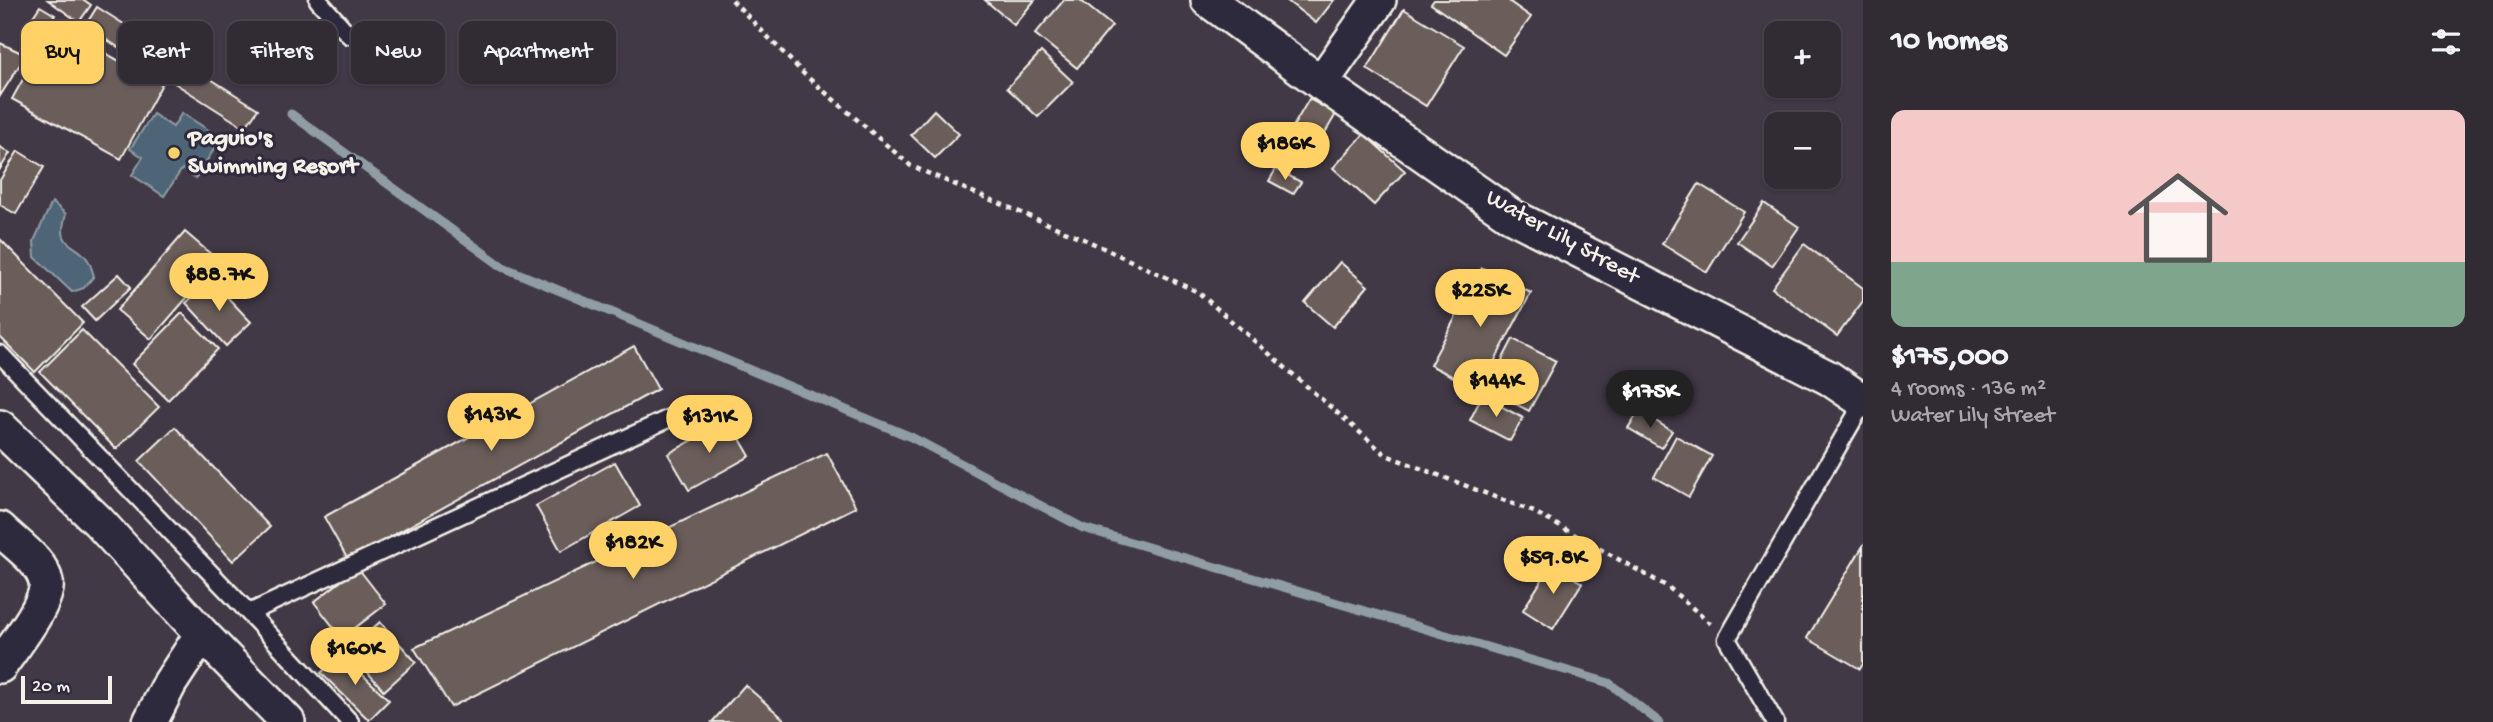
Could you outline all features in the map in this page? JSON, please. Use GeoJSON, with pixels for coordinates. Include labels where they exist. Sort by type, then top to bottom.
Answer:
{"type":"FeatureCollection","features":[{"type":"Feature","properties":{"kind":"street","name":"Water Lily Street"},"geometry":{"type":"LineString","coordinates":[[1208,0],[1510,215],[1829,378],[1863,402]]}},
{"type":"Feature","properties":{"kind":"street"},"geometry":{"type":"LineString","coordinates":[[1321,83],[1379,0]]}},
{"type":"Feature","properties":{"kind":"street"},"geometry":{"type":"LineString","coordinates":[[0,427],[98,522],[288,722]]}},
{"type":"Feature","properties":{"kind":"street"},"geometry":{"type":"LineString","coordinates":[[0,529],[41,569],[47,584],[44,600],[0,666]]}},
{"type":"Feature","properties":{"kind":"street"},"geometry":{"type":"LineString","coordinates":[[150,722],[170,683],[202,634]]}},
{"type":"Feature","properties":{"kind":"lane"},"geometry":{"type":"LineString","coordinates":[[318,0],[349,35]]}},
{"type":"Feature","properties":{"kind":"lane"},"geometry":{"type":"LineString","coordinates":[[0,354],[350,722]]}},
{"type":"Feature","properties":{"kind":"lane"},"geometry":{"type":"LineString","coordinates":[[1775,722],[1727,639],[1863,402]]}},
{"type":"Feature","properties":{"kind":"lane"},"geometry":{"type":"LineString","coordinates":[[249,613],[687,410]]}},
{"type":"Feature","properties":{"kind":"path"},"geometry":{"type":"LineString","coordinates":[[732,0],[805,75],[911,166],[1086,240],[1198,292],[1386,455],[1534,512],[1668,587],[1727,639]]}},
{"type":"Feature","properties":{"kind":"water","name":"Paguio's Swimming Resort"},"geometry":{"type":"Polygon","coordinates":[[[182,113],[221,138],[196,178],[182,169],[164,196],[132,175],[143,157],[130,149],[153,114],[173,127],[182,113]]]}},
{"type":"Feature","properties":{"kind":"water"},"geometry":{"type":"Polygon","coordinates":[[[52,202],[66,214],[63,226],[65,239],[83,254],[94,276],[84,288],[72,292],[35,257],[34,241],[52,202]]]}},
{"type":"Feature","properties":{"kind":"building"},"geometry":{"type":"Polygon","coordinates":[[[48,0],[84,0],[91,5],[78,21],[48,0]]]}},
{"type":"Feature","properties":{"kind":"building"},"geometry":{"type":"Polygon","coordinates":[[[985,0],[1035,0],[1014,25],[985,0]]]}},
{"type":"Feature","properties":{"kind":"building"},"geometry":{"type":"Polygon","coordinates":[[[1064,0],[1080,0],[1112,26],[1077,68],[1035,34],[1064,0]]]}},
{"type":"Feature","properties":{"kind":"building"},"geometry":{"type":"Polygon","coordinates":[[[1286,0],[1334,0],[1316,23],[1286,0]]]}},
{"type":"Feature","properties":{"kind":"building"},"geometry":{"type":"Polygon","coordinates":[[[1434,0],[1512,0],[1510,2],[1531,17],[1504,55],[1431,4],[1434,0]]]}},
{"type":"Feature","properties":{"kind":"building"},"geometry":{"type":"Polygon","coordinates":[[[40,6],[55,15],[51,21],[30,21],[40,6]]]}},
{"type":"Feature","properties":{"kind":"building"},"geometry":{"type":"Polygon","coordinates":[[[97,7],[119,21],[118,47],[104,38],[104,21],[88,21],[97,7]]]}},
{"type":"Feature","properties":{"kind":"building"},"geometry":{"type":"Polygon","coordinates":[[[1404,9],[1464,46],[1426,106],[1367,69],[1404,9]]]}},
{"type":"Feature","properties":{"kind":"building"},"geometry":{"type":"Polygon","coordinates":[[[0,43],[21,53],[21,63],[0,96],[0,43]]]}},
{"type":"Feature","properties":{"kind":"building"},"geometry":{"type":"Polygon","coordinates":[[[1041,52],[1073,82],[1038,117],[1007,88],[1041,52]]]}},
{"type":"Feature","properties":{"kind":"building"},"geometry":{"type":"Polygon","coordinates":[[[104,53],[118,60],[118,84],[162,84],[121,159],[12,99],[21,83],[104,84],[104,53]]]}},
{"type":"Feature","properties":{"kind":"building"},"geometry":{"type":"Polygon","coordinates":[[[213,80],[258,109],[245,128],[176,84],[213,84],[213,80]]]}},
{"type":"Feature","properties":{"kind":"building"},"geometry":{"type":"Polygon","coordinates":[[[1309,99],[1336,114],[1314,152],[1287,137],[1309,99]]]}},
{"type":"Feature","properties":{"kind":"building"},"geometry":{"type":"Polygon","coordinates":[[[934,110],[959,134],[935,158],[911,135],[934,110]]]}},
{"type":"Feature","properties":{"kind":"building"},"geometry":{"type":"Polygon","coordinates":[[[1364,134],[1405,171],[1374,205],[1333,168],[1364,134]]]}},
{"type":"Feature","properties":{"kind":"building"},"geometry":{"type":"Polygon","coordinates":[[[1282,143],[1309,156],[1303,168],[1276,154],[1282,143]]]}},
{"type":"Feature","properties":{"kind":"building"},"geometry":{"type":"Polygon","coordinates":[[[0,147],[10,153],[0,169],[0,147]]]}},
{"type":"Feature","properties":{"kind":"building"},"geometry":{"type":"Polygon","coordinates":[[[18,151],[44,167],[16,214],[0,205],[0,180],[18,151]]]}},
{"type":"Feature","properties":{"kind":"building"},"geometry":{"type":"Polygon","coordinates":[[[1276,169],[1301,182],[1293,194],[1269,181],[1276,169]]]}},
{"type":"Feature","properties":{"kind":"building"},"geometry":{"type":"Polygon","coordinates":[[[1699,184],[1744,212],[1707,272],[1662,244],[1699,184]]]}},
{"type":"Feature","properties":{"kind":"building"},"geometry":{"type":"Polygon","coordinates":[[[1764,203],[1799,227],[1772,266],[1737,242],[1764,203]]]}},
{"type":"Feature","properties":{"kind":"building"},"geometry":{"type":"Polygon","coordinates":[[[185,232],[219,261],[151,339],[117,310],[185,232]]]}},
{"type":"Feature","properties":{"kind":"building"},"geometry":{"type":"Polygon","coordinates":[[[0,239],[83,323],[35,372],[0,337],[0,239]]]}},
{"type":"Feature","properties":{"kind":"building"},"geometry":{"type":"Polygon","coordinates":[[[1804,244],[1863,288],[1863,301],[1837,336],[1772,288],[1804,244]]]}},
{"type":"Feature","properties":{"kind":"building"},"geometry":{"type":"Polygon","coordinates":[[[1340,262],[1368,286],[1333,327],[1305,303],[1340,262]]]}},
{"type":"Feature","properties":{"kind":"building"},"geometry":{"type":"Polygon","coordinates":[[[1482,268],[1531,293],[1479,390],[1430,365],[1482,268]]]}},
{"type":"Feature","properties":{"kind":"building"},"geometry":{"type":"Polygon","coordinates":[[[119,274],[131,287],[95,321],[82,307],[119,274]]]}},
{"type":"Feature","properties":{"kind":"building"},"geometry":{"type":"Polygon","coordinates":[[[211,280],[251,322],[226,346],[186,303],[211,280]]]}},
{"type":"Feature","properties":{"kind":"building"},"geometry":{"type":"Polygon","coordinates":[[[182,313],[218,349],[168,400],[132,364],[182,313]]]}},
{"type":"Feature","properties":{"kind":"building"},"geometry":{"type":"Polygon","coordinates":[[[82,330],[159,407],[116,449],[40,372],[82,330]]]}},
{"type":"Feature","properties":{"kind":"building"},"geometry":{"type":"Polygon","coordinates":[[[1513,339],[1556,361],[1529,411],[1487,389],[1513,339]]]}},
{"type":"Feature","properties":{"kind":"building"},"geometry":{"type":"Polygon","coordinates":[[[634,346],[658,389],[348,560],[324,517],[634,346]]]}},
{"type":"Feature","properties":{"kind":"building"},"geometry":{"type":"Polygon","coordinates":[[[1482,396],[1523,418],[1510,441],[1470,420],[1482,396]]]}},
{"type":"Feature","properties":{"kind":"building"},"geometry":{"type":"Polygon","coordinates":[[[1639,411],[1672,431],[1661,448],[1628,428],[1639,411]]]}},
{"type":"Feature","properties":{"kind":"building"},"geometry":{"type":"Polygon","coordinates":[[[729,420],[750,456],[689,490],[668,454],[729,420]]]}},
{"type":"Feature","properties":{"kind":"building"},"geometry":{"type":"Polygon","coordinates":[[[175,427],[270,527],[233,561],[139,461],[175,427]]]}},
{"type":"Feature","properties":{"kind":"building"},"geometry":{"type":"Polygon","coordinates":[[[1676,436],[1712,456],[1689,497],[1654,477],[1676,436]]]}},
{"type":"Feature","properties":{"kind":"building"},"geometry":{"type":"Polygon","coordinates":[[[827,453],[856,507],[451,707],[414,648],[827,453]]]}},
{"type":"Feature","properties":{"kind":"building"},"geometry":{"type":"Polygon","coordinates":[[[615,462],[640,506],[561,551],[536,506],[615,462]]]}},
{"type":"Feature","properties":{"kind":"building"},"geometry":{"type":"Polygon","coordinates":[[[1863,546],[1863,664],[1860,669],[1807,638],[1863,546]]]}},
{"type":"Feature","properties":{"kind":"building"},"geometry":{"type":"Polygon","coordinates":[[[1552,564],[1582,583],[1553,629],[1523,610],[1552,564]]]}},
{"type":"Feature","properties":{"kind":"building"},"geometry":{"type":"Polygon","coordinates":[[[358,568],[386,604],[342,638],[314,602],[358,568]]]}},
{"type":"Feature","properties":{"kind":"building"},"geometry":{"type":"Polygon","coordinates":[[[380,622],[416,662],[384,691],[348,650],[380,622]]]}},
{"type":"Feature","properties":{"kind":"building"},"geometry":{"type":"Polygon","coordinates":[[[341,654],[389,700],[369,720],[321,673],[341,654]]]}},
{"type":"Feature","properties":{"kind":"building"},"geometry":{"type":"Polygon","coordinates":[[[745,685],[786,721],[712,722],[745,685]]]}},
{"type":"Feature","properties":{"kind":"waterway"},"geometry":{"type":"LineString","coordinates":[[291,114],[503,267],[911,437],[1083,528],[1609,683],[1659,722]]}},
{"type":"Feature","properties":{"kind":"place","name":"Paguio's Swimming Resort"},"geometry":{"type":"Point","coordinates":[174,153]}}]}
